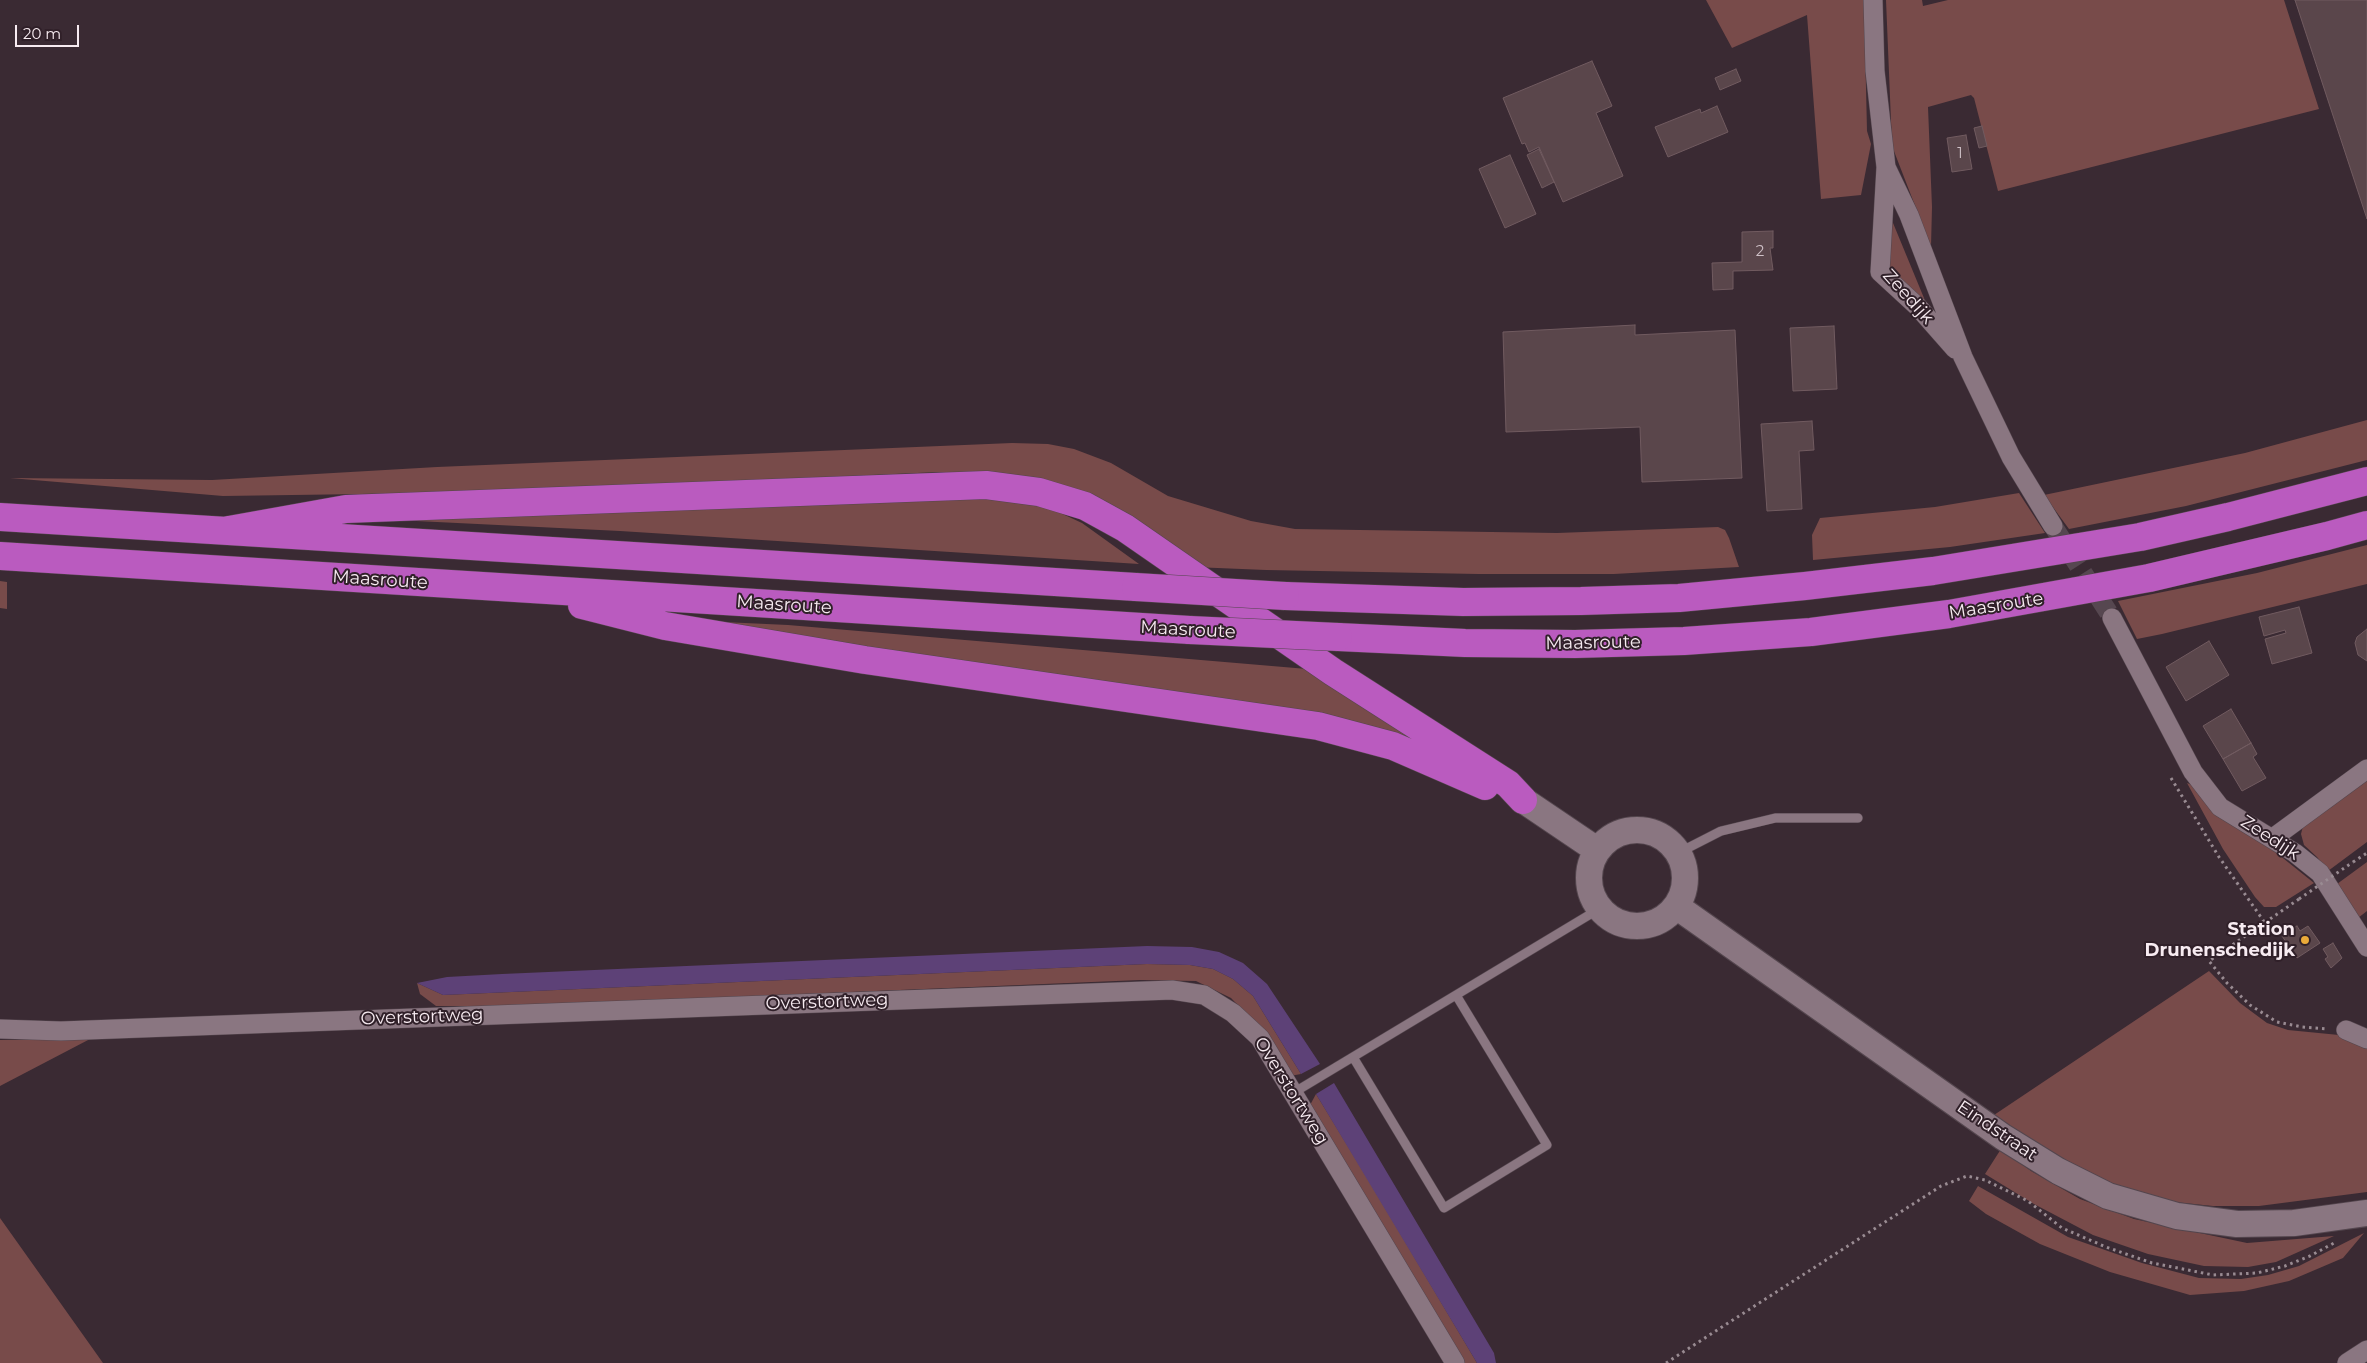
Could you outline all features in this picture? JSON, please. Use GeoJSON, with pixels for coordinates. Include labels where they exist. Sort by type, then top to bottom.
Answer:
{"type":"FeatureCollection","features":[{"type":"Feature","properties":{"kind":"highway"},"geometry":{"type":"LineString","coordinates":[[0,517],[1286,596],[1463,602],[1581,601],[1679,598],[1933,571],[2131,538],[2228,517],[2367,482]]}},
{"type":"Feature","properties":{"kind":"highway"},"geometry":{"type":"LineString","coordinates":[[229,530],[346,509],[986,485],[1032,490],[1085,506],[1126,528],[1333,672],[1508,784],[1523,800]]}},
{"type":"Feature","properties":{"kind":"highway","name":"Maasroute"},"geometry":{"type":"LineString","coordinates":[[0,556],[1190,630],[1465,643],[1575,644],[1684,641],[1811,632],[1949,614],[2140,580],[2367,525]]}},
{"type":"Feature","properties":{"kind":"highway"},"geometry":{"type":"LineString","coordinates":[[523,589],[665,626],[865,660],[1318,726],[1393,746],[1501,793],[1523,800]]}},
{"type":"Feature","properties":{"kind":"main road"},"geometry":{"type":"LineString","coordinates":[[1523,800],[1597,850]]}},
{"type":"Feature","properties":{"kind":"main road"},"geometry":{"type":"LineString","coordinates":[[1641,830],[1658,834],[1671,844],[1678,853],[1685,874],[1684,891],[1676,906],[1663,919],[1647,926],[1629,926],[1612,920],[1599,909],[1591,895],[1588,880],[1590,864],[1597,850],[1609,838],[1624,831],[1641,830]]}},
{"type":"Feature","properties":{"kind":"main road","name":"Eindstraat"},"geometry":{"type":"LineString","coordinates":[[1676,906],[2003,1136],[2058,1171],[2108,1196],[2177,1216],[2237,1224],[2294,1223],[2367,1213]]}},
{"type":"Feature","properties":{"kind":"street","name":"Zeedijk"},"geometry":{"type":"LineString","coordinates":[[1873,0],[1875,71],[1886,167],[1880,272],[1918,307],[1963,357]]}},
{"type":"Feature","properties":{"kind":"street","name":"Zeedijk"},"geometry":{"type":"LineString","coordinates":[[1886,167],[1909,215],[1963,357],[2011,457],[2053,526]]}},
{"type":"Feature","properties":{"kind":"street","name":"Zeedijk"},"geometry":{"type":"LineString","coordinates":[[2112,618],[2193,772],[2220,807],[2273,838],[2320,873],[2367,947]]}},
{"type":"Feature","properties":{"kind":"street"},"geometry":{"type":"LineString","coordinates":[[2273,838],[2367,769]]}},
{"type":"Feature","properties":{"kind":"street","name":"Overstortweg"},"geometry":{"type":"LineString","coordinates":[[0,1029],[71,1030],[1172,990],[1204,995],[1234,1013],[1260,1038],[1455,1363]]}},
{"type":"Feature","properties":{"kind":"street"},"geometry":{"type":"LineString","coordinates":[[2346,1030],[2367,1039]]}},
{"type":"Feature","properties":{"kind":"street"},"geometry":{"type":"LineString","coordinates":[[2347,1363],[2367,1350]]}},
{"type":"Feature","properties":{"kind":"lane"},"geometry":{"type":"LineString","coordinates":[[1678,853],[1721,831],[1775,818],[1858,818]]}},
{"type":"Feature","properties":{"kind":"lane"},"geometry":{"type":"LineString","coordinates":[[1293,1093],[1599,909]]}},
{"type":"Feature","properties":{"kind":"lane"},"geometry":{"type":"LineString","coordinates":[[1353,1057],[1444,1208],[1547,1146],[1456,995]]}},
{"type":"Feature","properties":{"kind":"path"},"geometry":{"type":"LineString","coordinates":[[2169,773],[2174,785],[2219,857],[2265,923]]}},
{"type":"Feature","properties":{"kind":"path"},"geometry":{"type":"LineString","coordinates":[[2346,1030],[2302,1027],[2277,1022],[2250,1004],[2227,983],[2209,961],[2367,852]]}},
{"type":"Feature","properties":{"kind":"path"},"geometry":{"type":"LineString","coordinates":[[1666,1363],[1942,1186],[1967,1176],[1985,1180],[2028,1200],[2062,1228],[2106,1247],[2152,1263],[2213,1275],[2256,1273],[2285,1266],[2310,1256],[2342,1238]]}},
{"type":"Feature","properties":{"kind":"shaded area"},"geometry":{"type":"Polygon","coordinates":[[[1706,0],[1864,0],[1867,131],[1871,144],[1861,195],[1821,199],[1807,15],[1732,48],[1706,0]]]}},
{"type":"Feature","properties":{"kind":"shaded area"},"geometry":{"type":"Polygon","coordinates":[[[1886,0],[1922,0],[1923,6],[1948,0],[2284,0],[2319,109],[1998,191],[1974,98],[1971,95],[1928,107],[1932,207],[1931,247],[1892,146],[1886,0]]]}},
{"type":"Feature","properties":{"kind":"shaded area"},"geometry":{"type":"Polygon","coordinates":[[[1886,206],[1931,315],[1885,264],[1886,206]]]}},
{"type":"Feature","properties":{"kind":"shaded area"},"geometry":{"type":"Polygon","coordinates":[[[2367,420],[2367,460],[2186,506],[2069,529],[2044,495],[2245,453],[2367,420]]]}},
{"type":"Feature","properties":{"kind":"shaded area"},"geometry":{"type":"Polygon","coordinates":[[[1012,443],[1048,444],[1074,449],[1111,463],[1168,496],[1251,521],[1295,529],[1557,533],[1718,527],[1725,530],[1739,567],[1614,574],[1478,574],[1193,567],[987,474],[939,472],[503,492],[223,496],[10,478],[212,480],[437,467],[1012,443]]]}},
{"type":"Feature","properties":{"kind":"shaded area"},"geometry":{"type":"Polygon","coordinates":[[[2019,493],[2045,533],[1950,547],[1813,560],[1812,535],[1820,518],[1935,507],[2019,493]]]}},
{"type":"Feature","properties":{"kind":"shaded area"},"geometry":{"type":"Polygon","coordinates":[[[935,496],[1013,500],[1054,510],[1082,523],[1139,564],[620,531],[396,520],[935,496]]]}},
{"type":"Feature","properties":{"kind":"shaded area"},"geometry":{"type":"Polygon","coordinates":[[[2367,545],[2367,584],[2162,634],[2137,639],[2118,601],[2257,573],[2367,545]]]}},
{"type":"Feature","properties":{"kind":"shaded area"},"geometry":{"type":"Polygon","coordinates":[[[0,581],[7,582],[7,609],[0,608],[0,581]]]}},
{"type":"Feature","properties":{"kind":"shaded area"},"geometry":{"type":"Polygon","coordinates":[[[659,619],[788,625],[1319,670],[1474,770],[1355,725],[659,619]]]}},
{"type":"Feature","properties":{"kind":"shaded area"},"geometry":{"type":"Polygon","coordinates":[[[2367,779],[2367,842],[2328,871],[2304,845],[2301,834],[2303,826],[2367,779]]]}},
{"type":"Feature","properties":{"kind":"shaded area"},"geometry":{"type":"Polygon","coordinates":[[[2187,783],[2192,785],[2314,883],[2276,907],[2264,907],[2255,897],[2223,849],[2187,783]]]}},
{"type":"Feature","properties":{"kind":"shaded area"},"geometry":{"type":"Polygon","coordinates":[[[2367,862],[2367,911],[2358,918],[2337,884],[2367,862]]]}},
{"type":"Feature","properties":{"kind":"shaded area"},"geometry":{"type":"Polygon","coordinates":[[[1147,946],[1192,947],[1219,952],[1243,963],[1267,984],[1320,1064],[1301,1074],[1253,996],[1233,979],[1213,969],[1190,965],[1147,964],[443,995],[417,983],[447,977],[502,974],[1147,946]]]}},
{"type":"Feature","properties":{"kind":"shaded area"},"geometry":{"type":"Polygon","coordinates":[[[1147,964],[1190,965],[1213,969],[1233,979],[1253,996],[1301,1074],[1290,1076],[1261,1029],[1231,998],[1196,981],[1140,980],[517,1006],[436,1006],[420,994],[417,983],[443,995],[1147,964]]]}},
{"type":"Feature","properties":{"kind":"shaded area"},"geometry":{"type":"Polygon","coordinates":[[[2209,971],[2240,1003],[2267,1023],[2288,1030],[2339,1035],[2367,1047],[2367,1192],[2259,1206],[2213,1206],[2174,1202],[2094,1178],[2060,1160],[1994,1115],[2209,971]]]}},
{"type":"Feature","properties":{"kind":"shaded area"},"geometry":{"type":"Polygon","coordinates":[[[90,1039],[0,1086],[0,1040],[90,1039]]]}},
{"type":"Feature","properties":{"kind":"shaded area"},"geometry":{"type":"Polygon","coordinates":[[[1334,1083],[1494,1353],[1496,1363],[1477,1363],[1316,1094],[1334,1083]]]}},
{"type":"Feature","properties":{"kind":"shaded area"},"geometry":{"type":"Polygon","coordinates":[[[1316,1094],[1477,1363],[1463,1363],[1309,1107],[1316,1094]]]}},
{"type":"Feature","properties":{"kind":"shaded area"},"geometry":{"type":"Polygon","coordinates":[[[2001,1149],[2031,1171],[2080,1199],[2134,1219],[2247,1243],[2334,1236],[2276,1262],[2248,1267],[2204,1266],[2148,1254],[2093,1235],[2034,1204],[1985,1174],[2001,1149]]]}},
{"type":"Feature","properties":{"kind":"shaded area"},"geometry":{"type":"Polygon","coordinates":[[[1978,1186],[2068,1237],[2142,1263],[2199,1278],[2241,1279],[2268,1275],[2299,1266],[2364,1233],[2343,1258],[2289,1281],[2244,1291],[2190,1295],[2110,1272],[2040,1244],[1986,1214],[1969,1201],[1978,1186]]]}},
{"type":"Feature","properties":{"kind":"shaded area"},"geometry":{"type":"Polygon","coordinates":[[[0,1218],[103,1363],[0,1363],[0,1218]]]}},
{"type":"Feature","properties":{"kind":"building"},"geometry":{"type":"Polygon","coordinates":[[[2295,0],[2367,0],[2367,219],[2295,0]]]}},
{"type":"Feature","properties":{"kind":"building"},"geometry":{"type":"Polygon","coordinates":[[[1592,61],[1612,106],[1596,113],[1623,176],[1563,202],[1539,147],[1529,152],[1525,143],[1522,144],[1503,98],[1592,61]]]}},
{"type":"Feature","properties":{"kind":"building"},"geometry":{"type":"Polygon","coordinates":[[[1736,69],[1741,81],[1720,90],[1715,78],[1736,69]]]}},
{"type":"Feature","properties":{"kind":"building"},"geometry":{"type":"Polygon","coordinates":[[[1717,106],[1728,132],[1668,157],[1655,127],[1700,109],[1701,113],[1717,106]]]}},
{"type":"Feature","properties":{"kind":"building"},"geometry":{"type":"Polygon","coordinates":[[[1982,126],[1987,146],[1979,148],[1974,128],[1982,126]]]}},
{"type":"Feature","properties":{"kind":"building"},"geometry":{"type":"Polygon","coordinates":[[[1966,135],[1972,169],[1952,172],[1947,138],[1966,135]]]}},
{"type":"Feature","properties":{"kind":"building"},"geometry":{"type":"Polygon","coordinates":[[[1539,149],[1554,182],[1542,188],[1527,155],[1539,149]]]}},
{"type":"Feature","properties":{"kind":"building"},"geometry":{"type":"Polygon","coordinates":[[[1510,155],[1536,214],[1505,228],[1479,169],[1510,155]]]}},
{"type":"Feature","properties":{"kind":"building"},"geometry":{"type":"Polygon","coordinates":[[[1773,231],[1773,248],[1770,248],[1773,270],[1733,271],[1733,289],[1713,290],[1712,263],[1742,262],[1742,232],[1773,231]]]}},
{"type":"Feature","properties":{"kind":"building"},"geometry":{"type":"Polygon","coordinates":[[[1635,325],[1635,335],[1735,330],[1742,478],[1642,482],[1640,427],[1506,432],[1503,332],[1635,325]]]}},
{"type":"Feature","properties":{"kind":"building"},"geometry":{"type":"Polygon","coordinates":[[[1834,326],[1837,389],[1793,391],[1790,328],[1834,326]]]}},
{"type":"Feature","properties":{"kind":"building"},"geometry":{"type":"Polygon","coordinates":[[[1812,421],[1814,450],[1799,451],[1802,509],[1767,511],[1761,424],[1812,421]]]}},
{"type":"Feature","properties":{"kind":"building"},"geometry":{"type":"Polygon","coordinates":[[[2299,607],[2312,653],[2272,664],[2265,639],[2286,633],[2285,630],[2264,636],[2259,617],[2299,607]]]}},
{"type":"Feature","properties":{"kind":"building"},"geometry":{"type":"Polygon","coordinates":[[[2367,629],[2367,661],[2358,655],[2355,643],[2357,637],[2367,629]]]}},
{"type":"Feature","properties":{"kind":"building"},"geometry":{"type":"Polygon","coordinates":[[[2209,641],[2229,675],[2186,701],[2166,667],[2209,641]]]}},
{"type":"Feature","properties":{"kind":"building"},"geometry":{"type":"Polygon","coordinates":[[[2231,709],[2251,743],[2223,759],[2203,726],[2231,709]]]}},
{"type":"Feature","properties":{"kind":"building"},"geometry":{"type":"Polygon","coordinates":[[[2251,743],[2257,754],[2253,757],[2266,778],[2242,791],[2223,759],[2251,743]]]}},
{"type":"Feature","properties":{"kind":"building"},"geometry":{"type":"Polygon","coordinates":[[[2297,926],[2300,931],[2308,926],[2320,943],[2297,958],[2282,936],[2297,926]]]}},
{"type":"Feature","properties":{"kind":"building"},"geometry":{"type":"Polygon","coordinates":[[[2333,943],[2342,958],[2331,968],[2325,959],[2328,957],[2323,949],[2333,943]]]}},
{"type":"Feature","properties":{"kind":"tunnel"},"geometry":{"type":"LineString","coordinates":[[2053,526],[2112,618]]}},
{"type":"Feature","properties":{"kind":"place","name":"Station Drunenschedijk"},"geometry":{"type":"Point","coordinates":[2305,940]}}]}
